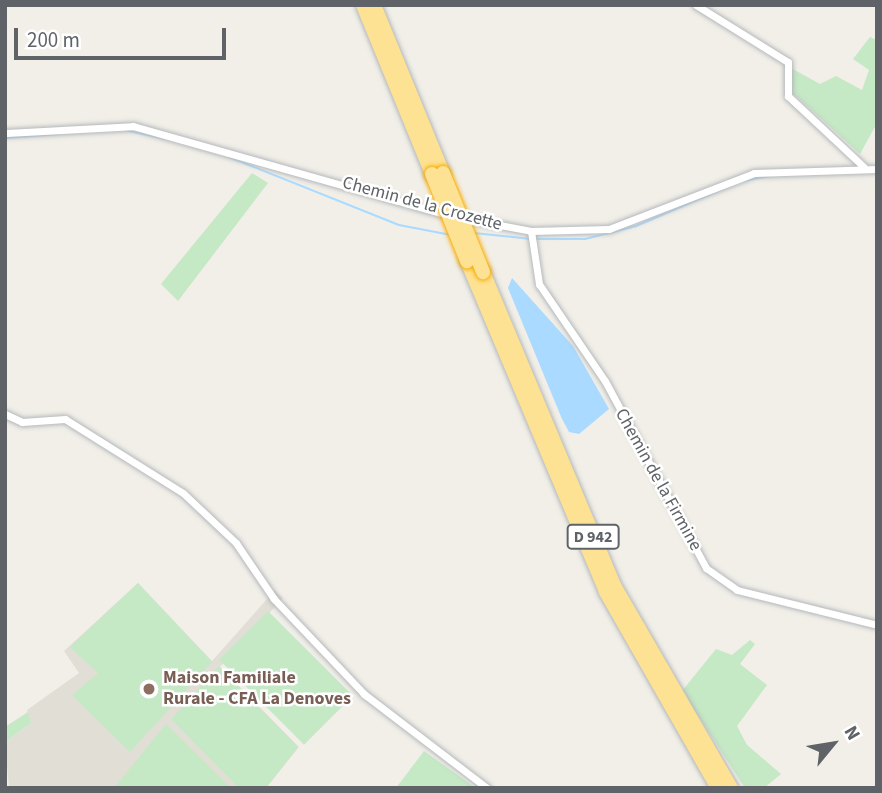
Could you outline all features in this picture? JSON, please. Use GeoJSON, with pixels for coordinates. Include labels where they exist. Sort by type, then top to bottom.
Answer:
{"type":"FeatureCollection","features":[{"type":"Feature","properties":{"kind":"highway","name":"D 942"},"geometry":{"type":"LineString","coordinates":[[363,5],[483,272],[615,587],[731,788]]}},
{"type":"Feature","properties":{"kind":"highway","name":"D 942"},"geometry":{"type":"LineString","coordinates":[[374,5],[438,174],[467,261],[606,592],[718,788]]}},
{"type":"Feature","properties":{"kind":"street"},"geometry":{"type":"LineString","coordinates":[[696,5],[788,62],[788,96],[864,167]]}},
{"type":"Feature","properties":{"kind":"street","name":"Chemin de la Crozette"},"geometry":{"type":"LineString","coordinates":[[5,133],[133,126],[434,211],[531,232],[609,229],[754,173],[864,167],[877,169]]}},
{"type":"Feature","properties":{"kind":"street","name":"Chemin de la Firmine"},"geometry":{"type":"LineString","coordinates":[[531,232],[540,284],[605,381],[706,568],[737,590],[877,625]]}},
{"type":"Feature","properties":{"kind":"street"},"geometry":{"type":"LineString","coordinates":[[5,414],[22,422],[65,419],[183,493],[236,543],[274,599],[364,694],[487,788]]}},
{"type":"Feature","properties":{"kind":"shaded area","name":"Maison Familiale Rurale - CFA La Denoves"},"geometry":{"type":"Polygon","coordinates":[[[138,583],[212,661],[275,590],[283,598],[220,667],[299,747],[266,788],[9,788],[5,742],[31,723],[27,710],[79,673],[64,651],[138,583]]]}},
{"type":"Feature","properties":{"kind":"green space"},"geometry":{"type":"Polygon","coordinates":[[[870,37],[877,40],[877,123],[860,154],[785,86],[791,68],[820,84],[836,76],[862,90],[869,70],[853,59],[870,37]]]}},
{"type":"Feature","properties":{"kind":"green space"},"geometry":{"type":"Polygon","coordinates":[[[252,173],[268,183],[178,301],[161,284],[252,173]]]}},
{"type":"Feature","properties":{"kind":"green space"},"geometry":{"type":"Polygon","coordinates":[[[138,583],[212,662],[130,752],[72,695],[98,673],[70,647],[138,583]]]}},
{"type":"Feature","properties":{"kind":"green space"},"geometry":{"type":"Polygon","coordinates":[[[268,611],[353,696],[304,745],[219,660],[268,611]]]}},
{"type":"Feature","properties":{"kind":"green space"},"geometry":{"type":"Polygon","coordinates":[[[750,640],[755,644],[740,664],[767,685],[737,726],[747,745],[781,774],[764,788],[745,788],[682,691],[716,649],[732,655],[750,640]]]}},
{"type":"Feature","properties":{"kind":"green space"},"geometry":{"type":"Polygon","coordinates":[[[219,666],[298,747],[266,788],[239,788],[171,719],[219,666]]]}},
{"type":"Feature","properties":{"kind":"green space"},"geometry":{"type":"Polygon","coordinates":[[[28,712],[31,723],[5,742],[5,727],[28,712]]]}},
{"type":"Feature","properties":{"kind":"green space"},"geometry":{"type":"Polygon","coordinates":[[[166,724],[231,788],[114,788],[166,724]]]}},
{"type":"Feature","properties":{"kind":"green space"},"geometry":{"type":"Polygon","coordinates":[[[424,751],[476,788],[396,788],[424,751]]]}},
{"type":"Feature","properties":{"kind":"water"},"geometry":{"type":"Polygon","coordinates":[[[512,278],[573,346],[609,409],[579,434],[569,432],[562,419],[508,288],[512,278]]]}},
{"type":"Feature","properties":{"kind":"waterway"},"geometry":{"type":"LineString","coordinates":[[124,130],[163,138]]}},
{"type":"Feature","properties":{"kind":"waterway"},"geometry":{"type":"LineString","coordinates":[[5,138],[60,134]]}},
{"type":"Feature","properties":{"kind":"waterway"},"geometry":{"type":"LineString","coordinates":[[229,157],[399,225],[451,235]]}},
{"type":"Feature","properties":{"kind":"waterway"},"geometry":{"type":"LineString","coordinates":[[742,181],[771,176]]}},
{"type":"Feature","properties":{"kind":"waterway"},"geometry":{"type":"LineString","coordinates":[[536,239],[585,239],[636,226],[737,183]]}},
{"type":"Feature","properties":{"kind":"waterway"},"geometry":{"type":"LineString","coordinates":[[474,233],[531,239]]}},
{"type":"Feature","properties":{"kind":"place","name":"Maison Familiale Rurale - CFA La Denoves"},"geometry":{"type":"Point","coordinates":[149,689]}}]}
